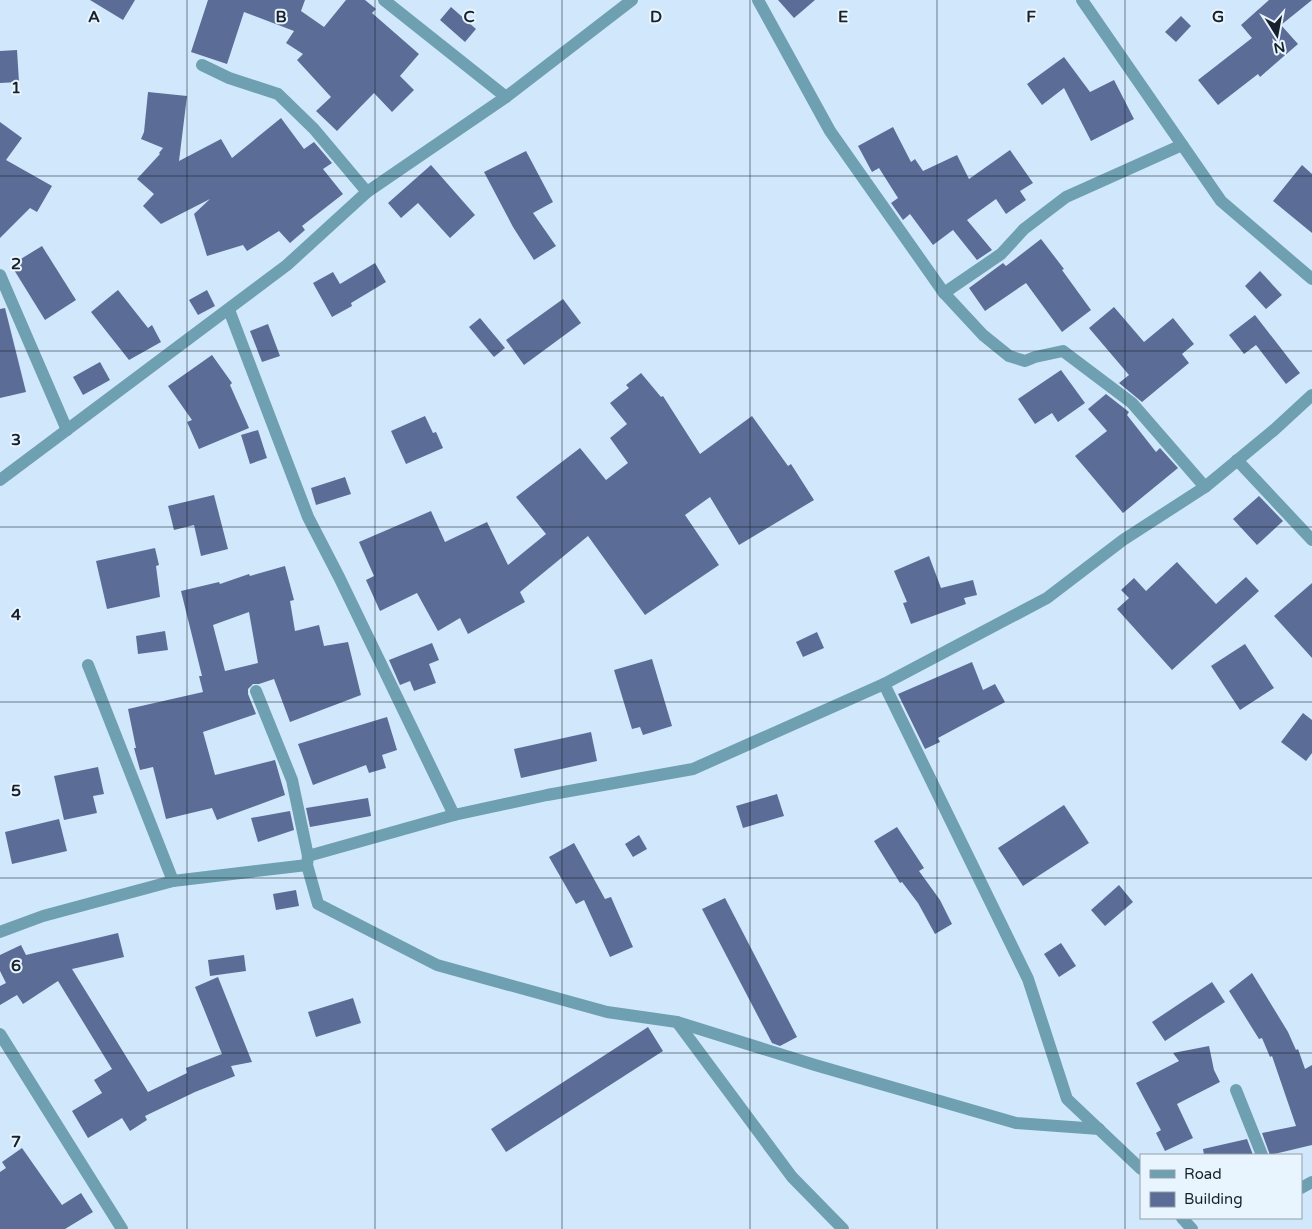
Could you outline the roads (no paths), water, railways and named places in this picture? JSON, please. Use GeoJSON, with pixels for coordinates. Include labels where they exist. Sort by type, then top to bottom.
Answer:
{"type":"FeatureCollection","features":[{"type":"Feature","properties":{"kind":"street"},"geometry":{"type":"LineString","coordinates":[[384,0],[506,97]]}},
{"type":"Feature","properties":{"kind":"street"},"geometry":{"type":"LineString","coordinates":[[0,480],[288,265],[367,192],[506,97],[632,0]]}},
{"type":"Feature","properties":{"kind":"street"},"geometry":{"type":"LineString","coordinates":[[758,0],[830,131],[944,293],[983,335],[1009,356],[1025,361],[1063,351],[1132,403],[1205,487]]}},
{"type":"Feature","properties":{"kind":"street"},"geometry":{"type":"LineString","coordinates":[[1082,0],[1221,201],[1312,279]]}},
{"type":"Feature","properties":{"kind":"street"},"geometry":{"type":"LineString","coordinates":[[202,65],[229,78],[278,94],[314,129],[367,192]]}},
{"type":"Feature","properties":{"kind":"street"},"geometry":{"type":"LineString","coordinates":[[944,293],[1001,254],[1024,228],[1066,197],[1182,145]]}},
{"type":"Feature","properties":{"kind":"street"},"geometry":{"type":"LineString","coordinates":[[1,281],[66,430]]}},
{"type":"Feature","properties":{"kind":"street"},"geometry":{"type":"LineString","coordinates":[[228,310],[308,517],[454,815]]}},
{"type":"Feature","properties":{"kind":"street"},"geometry":{"type":"LineString","coordinates":[[0,932],[43,916],[173,881],[308,861],[454,815],[547,795],[693,768],[884,684],[1047,598],[1123,540],[1205,487],[1274,430],[1312,395]]}},
{"type":"Feature","properties":{"kind":"street"},"geometry":{"type":"LineString","coordinates":[[1237,460],[1312,540]]}},
{"type":"Feature","properties":{"kind":"street"},"geometry":{"type":"LineString","coordinates":[[88,665],[173,881]]}},
{"type":"Feature","properties":{"kind":"street"},"geometry":{"type":"LineString","coordinates":[[884,684],[1028,979],[1068,1099],[1140,1167]]}},
{"type":"Feature","properties":{"kind":"street"},"geometry":{"type":"LineString","coordinates":[[256,691],[292,780],[318,904],[436,965],[607,1012],[677,1022],[815,1065],[1016,1123],[1099,1129]]}},
{"type":"Feature","properties":{"kind":"street"},"geometry":{"type":"LineString","coordinates":[[677,1022],[792,1177],[843,1229]]}},
{"type":"Feature","properties":{"kind":"street"},"geometry":{"type":"LineString","coordinates":[[0,1034],[122,1229]]}},
{"type":"Feature","properties":{"kind":"street"},"geometry":{"type":"LineString","coordinates":[[1236,1090],[1262,1154]]}},
{"type":"Feature","properties":{"kind":"street"},"geometry":{"type":"LineString","coordinates":[[1183,1219],[1192,1229]]}}]}
